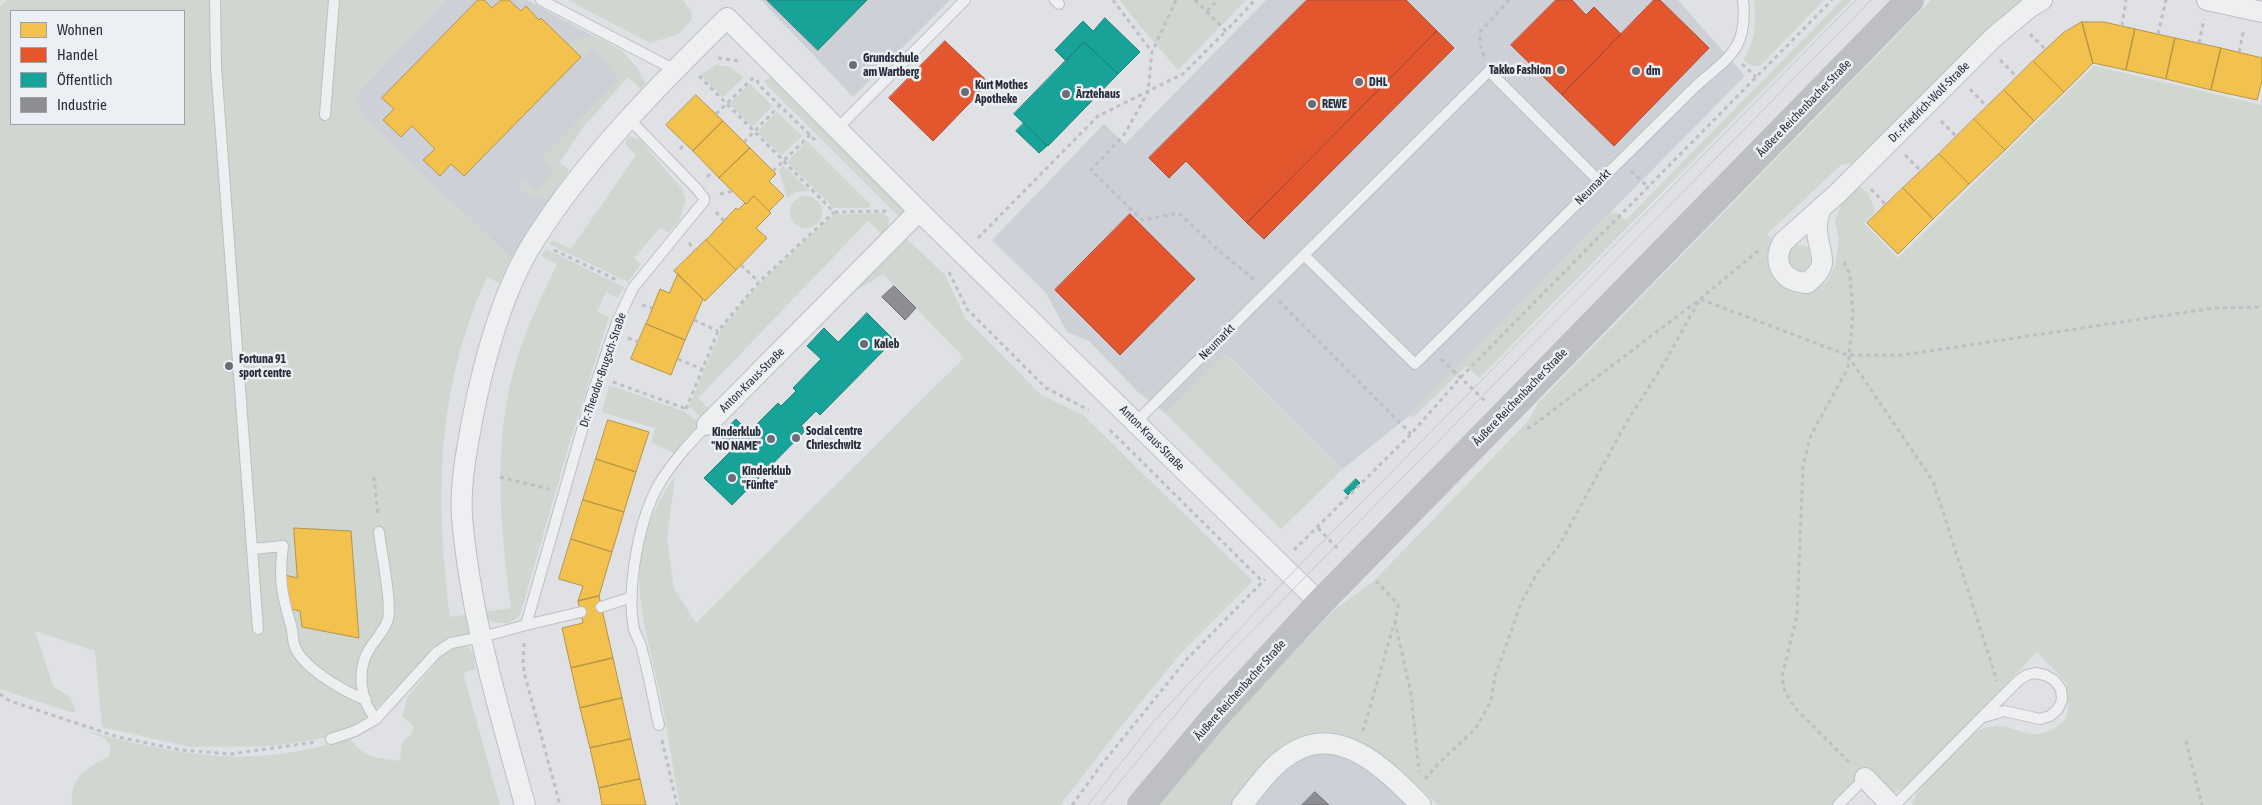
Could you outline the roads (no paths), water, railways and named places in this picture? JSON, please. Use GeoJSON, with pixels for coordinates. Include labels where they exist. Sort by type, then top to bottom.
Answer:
{"type":"FeatureCollection","features":[{"type":"Feature","properties":{"kind":"street","name":"Äußere Reichenbacher Straße"},"geometry":{"type":"LineString","coordinates":[[1141,805],[1214,718],[1320,603],[1910,0]]}},
{"type":"Feature","properties":{"kind":"street","name":"Dr.-Friedrich-Wolf-Straße"},"geometry":{"type":"LineString","coordinates":[[1820,210],[1994,37],[2030,6],[2042,0]]}},
{"type":"Feature","properties":{"kind":"street"},"geometry":{"type":"LineString","coordinates":[[2207,0],[2262,12]]}},
{"type":"Feature","properties":{"kind":"street","name":"Anton-Kraus-Straße"},"geometry":{"type":"LineString","coordinates":[[675,70],[727,18],[919,210],[1320,603]]}},
{"type":"Feature","properties":{"kind":"street"},"geometry":{"type":"LineString","coordinates":[[526,805],[487,666],[468,569],[462,514],[465,457],[489,346],[511,288],[535,241],[562,200],[606,143],[675,70]]}},
{"type":"Feature","properties":{"kind":"street","name":"Anton-Kraus-Straße"},"geometry":{"type":"LineString","coordinates":[[707,425],[919,210]]}},
{"type":"Feature","properties":{"kind":"street"},"geometry":{"type":"LineString","coordinates":[[1242,805],[1268,773],[1291,753],[1312,743],[1335,743],[1357,751],[1378,764],[1421,805]]}},
{"type":"Feature","properties":{"kind":"street"},"geometry":{"type":"LineString","coordinates":[[1865,778],[1891,805]]}},
{"type":"Feature","properties":{"kind":"lane"},"geometry":{"type":"LineString","coordinates":[[215,0],[216,68],[258,630]]}},
{"type":"Feature","properties":{"kind":"lane"},"geometry":{"type":"LineString","coordinates":[[325,115],[334,0]]}},
{"type":"Feature","properties":{"kind":"lane"},"geometry":{"type":"LineString","coordinates":[[541,0],[675,70]]}},
{"type":"Feature","properties":{"kind":"lane"},"geometry":{"type":"LineString","coordinates":[[838,128],[965,0]]}},
{"type":"Feature","properties":{"kind":"lane","name":"Neumarkt"},"geometry":{"type":"LineString","coordinates":[[1304,255],[1415,364],[1620,160],[1697,85],[1732,54],[1739,45],[1743,30],[1743,0]]}},
{"type":"Feature","properties":{"kind":"lane","name":"Neumarkt"},"geometry":{"type":"LineString","coordinates":[[1136,422],[1489,70],[1599,181]]}},
{"type":"Feature","properties":{"kind":"lane","name":"Dr.-Theodor-Brugsch-Straße"},"geometry":{"type":"LineString","coordinates":[[526,625],[598,377],[617,322],[633,288],[704,201],[704,198],[696,188],[629,119]]}},
{"type":"Feature","properties":{"kind":"lane","name":"Anton-Kraus-Straße"},"geometry":{"type":"LineString","coordinates":[[659,725],[642,648],[634,630],[632,598],[635,560],[643,522],[660,483],[677,458],[707,425]]}},
{"type":"Feature","properties":{"kind":"lane"},"geometry":{"type":"LineString","coordinates":[[376,719],[369,711],[362,691],[362,672],[368,650],[380,635],[388,619],[379,532]]}},
{"type":"Feature","properties":{"kind":"lane"},"geometry":{"type":"LineString","coordinates":[[252,549],[283,546],[280,568],[282,599],[291,624],[294,646],[305,661],[326,678],[345,692],[366,700]]}},
{"type":"Feature","properties":{"kind":"lane"},"geometry":{"type":"LineString","coordinates":[[601,607],[632,598]]}},
{"type":"Feature","properties":{"kind":"lane"},"geometry":{"type":"LineString","coordinates":[[331,739],[355,731],[376,719],[436,653],[451,643],[580,612]]}},
{"type":"Feature","properties":{"kind":"lane"},"geometry":{"type":"LineString","coordinates":[[1895,805],[2019,680],[2035,673],[2045,675],[2054,680],[2061,689],[2062,700],[2058,709],[2050,716],[2040,718],[2004,711],[1982,718]]}},
{"type":"Feature","properties":{"kind":"lane"},"geometry":{"type":"LineString","coordinates":[[1838,805],[1865,778]]}},
{"type":"Feature","properties":{"kind":"tram line"},"geometry":{"type":"LineString","coordinates":[[1088,805],[1153,722],[1290,575],[1856,0]]}},
{"type":"Feature","properties":{"kind":"tram line"},"geometry":{"type":"LineString","coordinates":[[1101,805],[1203,681],[1871,0]]}},
{"type":"Feature","properties":{"kind":"place","name":"Grundschule am Wartberg"},"geometry":{"type":"Point","coordinates":[853,65]}},
{"type":"Feature","properties":{"kind":"place","name":"Takko Fashion"},"geometry":{"type":"Point","coordinates":[1561,70]}},
{"type":"Feature","properties":{"kind":"place","name":"dm"},"geometry":{"type":"Point","coordinates":[1636,71]}},
{"type":"Feature","properties":{"kind":"place","name":"DHL"},"geometry":{"type":"Point","coordinates":[1359,82]}},
{"type":"Feature","properties":{"kind":"place","name":"Kurt Mothes Apotheke"},"geometry":{"type":"Point","coordinates":[965,92]}},
{"type":"Feature","properties":{"kind":"place","name":"Ärztehaus"},"geometry":{"type":"Point","coordinates":[1066,94]}},
{"type":"Feature","properties":{"kind":"place","name":"REWE"},"geometry":{"type":"Point","coordinates":[1312,104]}},
{"type":"Feature","properties":{"kind":"place","name":"Kaleb"},"geometry":{"type":"Point","coordinates":[864,344]}},
{"type":"Feature","properties":{"kind":"place","name":"Fortuna 91 sport centre"},"geometry":{"type":"Point","coordinates":[229,366]}},
{"type":"Feature","properties":{"kind":"place","name":"Social centre Chrieschwitz"},"geometry":{"type":"Point","coordinates":[796,438]}},
{"type":"Feature","properties":{"kind":"place","name":"Kinderklub \"NO NAME\""},"geometry":{"type":"Point","coordinates":[771,439]}},
{"type":"Feature","properties":{"kind":"place","name":"Kinderklub \"Fünfte\""},"geometry":{"type":"Point","coordinates":[732,478]}}]}
